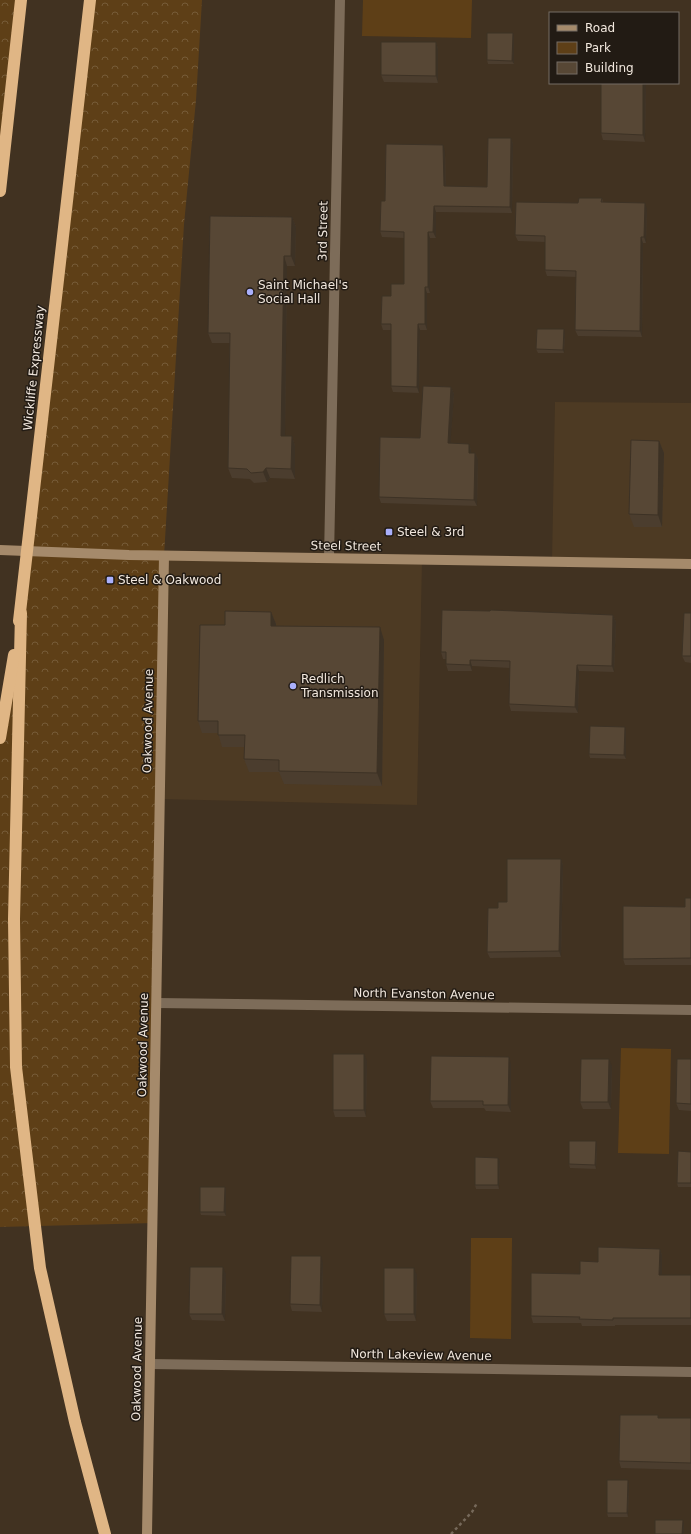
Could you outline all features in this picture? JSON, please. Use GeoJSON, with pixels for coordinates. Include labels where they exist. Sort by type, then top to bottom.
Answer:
{"type":"FeatureCollection","features":[{"type":"Feature","properties":{"kind":"highway"},"geometry":{"type":"LineString","coordinates":[[0,191],[22,0]]}},
{"type":"Feature","properties":{"kind":"highway","name":"Wickliffe Expressway"},"geometry":{"type":"LineString","coordinates":[[0,738],[21,613],[90,0]]}},
{"type":"Feature","properties":{"kind":"highway"},"geometry":{"type":"LineString","coordinates":[[21,613],[14,919],[16,1067],[40,1268],[75,1422],[105,1534]]}},
{"type":"Feature","properties":{"kind":"street","name":"3rd Street"},"geometry":{"type":"LineString","coordinates":[[329,558],[340,0]]}},
{"type":"Feature","properties":{"kind":"street","name":"Steel Street"},"geometry":{"type":"LineString","coordinates":[[0,550],[164,556],[691,564]]}},
{"type":"Feature","properties":{"kind":"street","name":"Oakwood Avenue"},"geometry":{"type":"LineString","coordinates":[[148,1534],[164,556]]}},
{"type":"Feature","properties":{"kind":"street","name":"North Evanston Avenue"},"geometry":{"type":"LineString","coordinates":[[157,1003],[691,1010]]}},
{"type":"Feature","properties":{"kind":"street","name":"North Lakeview Avenue"},"geometry":{"type":"LineString","coordinates":[[150,1364],[691,1372]]}},
{"type":"Feature","properties":{"kind":"path"},"geometry":{"type":"LineString","coordinates":[[451,1534],[472,1512],[476,1503]]}},
{"type":"Feature","properties":{"kind":"shaded area"},"geometry":{"type":"Polygon","coordinates":[[[555,402],[691,403],[691,564],[552,562],[555,402]]]}},
{"type":"Feature","properties":{"kind":"shaded area"},"geometry":{"type":"Polygon","coordinates":[[[164,556],[422,560],[417,805],[160,799],[164,556]]]}},
{"type":"Feature","properties":{"kind":"green space"},"geometry":{"type":"Polygon","coordinates":[[[0,0],[21,0],[0,191],[0,0]]]}},
{"type":"Feature","properties":{"kind":"green space"},"geometry":{"type":"Polygon","coordinates":[[[89,0],[202,0],[196,100],[184,224],[164,556],[153,1223],[0,1227],[0,738],[21,613],[89,0]]]}},
{"type":"Feature","properties":{"kind":"green space"},"geometry":{"type":"Polygon","coordinates":[[[363,0],[472,0],[471,38],[362,36],[363,0]]]}},
{"type":"Feature","properties":{"kind":"green space"},"geometry":{"type":"Polygon","coordinates":[[[621,1048],[671,1049],[669,1154],[618,1153],[621,1048]]]}},
{"type":"Feature","properties":{"kind":"green space"},"geometry":{"type":"Polygon","coordinates":[[[471,1238],[512,1238],[511,1339],[470,1338],[471,1238]]]}},
{"type":"Feature","properties":{"kind":"building"},"geometry":{"type":"Polygon","coordinates":[[[487,33],[513,33],[512,61],[487,60],[487,33]]]}},
{"type":"Feature","properties":{"kind":"building"},"geometry":{"type":"Polygon","coordinates":[[[381,42],[436,42],[436,76],[381,75],[381,42]]]}},
{"type":"Feature","properties":{"kind":"building"},"geometry":{"type":"Polygon","coordinates":[[[601,84],[643,84],[643,135],[601,133],[601,84]]]}},
{"type":"Feature","properties":{"kind":"building"},"geometry":{"type":"Polygon","coordinates":[[[488,138],[511,138],[510,207],[434,206],[433,232],[428,232],[428,287],[425,287],[425,324],[418,324],[417,387],[391,386],[391,324],[381,324],[382,296],[391,296],[391,284],[404,284],[404,232],[380,231],[381,201],[385,201],[386,144],[443,145],[444,186],[487,187],[488,138]]]}},
{"type":"Feature","properties":{"kind":"building"},"geometry":{"type":"Polygon","coordinates":[[[579,198],[602,198],[601,202],[645,203],[644,237],[641,237],[640,331],[575,330],[576,271],[545,270],[545,236],[515,235],[516,202],[578,203],[579,198]]]}},
{"type":"Feature","properties":{"kind":"building"},"geometry":{"type":"Polygon","coordinates":[[[210,216],[292,217],[291,256],[284,256],[281,436],[292,436],[291,469],[266,468],[263,472],[251,473],[247,469],[228,468],[230,333],[208,333],[210,216]]]}},
{"type":"Feature","properties":{"kind":"building"},"geometry":{"type":"Polygon","coordinates":[[[537,329],[564,329],[563,350],[536,349],[537,329]]]}},
{"type":"Feature","properties":{"kind":"building"},"geometry":{"type":"Polygon","coordinates":[[[423,386],[451,387],[448,443],[469,444],[469,453],[475,453],[474,500],[379,497],[380,437],[420,438],[423,386]]]}},
{"type":"Feature","properties":{"kind":"building"},"geometry":{"type":"Polygon","coordinates":[[[631,440],[659,441],[658,515],[629,514],[631,440]]]}},
{"type":"Feature","properties":{"kind":"building"},"geometry":{"type":"Polygon","coordinates":[[[442,610],[491,610],[613,615],[612,666],[577,665],[575,707],[509,704],[510,661],[470,660],[470,665],[446,664],[446,652],[441,652],[442,610]]]}},
{"type":"Feature","properties":{"kind":"building","name":"Redlich Transmission"},"geometry":{"type":"Polygon","coordinates":[[[225,611],[271,612],[271,626],[380,627],[377,773],[279,771],[279,760],[244,759],[245,735],[218,735],[218,721],[198,721],[200,625],[225,625],[225,611]]]}},
{"type":"Feature","properties":{"kind":"building"},"geometry":{"type":"Polygon","coordinates":[[[684,613],[691,613],[691,656],[682,656],[684,613]]]}},
{"type":"Feature","properties":{"kind":"building"},"geometry":{"type":"Polygon","coordinates":[[[590,726],[625,727],[624,755],[589,754],[590,726]]]}},
{"type":"Feature","properties":{"kind":"building"},"geometry":{"type":"Polygon","coordinates":[[[507,859],[561,859],[559,951],[487,952],[488,908],[498,908],[498,902],[507,902],[507,859]]]}},
{"type":"Feature","properties":{"kind":"building"},"geometry":{"type":"Polygon","coordinates":[[[685,898],[691,898],[691,958],[623,959],[623,906],[685,907],[685,898]]]}},
{"type":"Feature","properties":{"kind":"building"},"geometry":{"type":"Polygon","coordinates":[[[333,1054],[364,1054],[364,1110],[333,1110],[333,1054]]]}},
{"type":"Feature","properties":{"kind":"building"},"geometry":{"type":"Polygon","coordinates":[[[431,1056],[509,1057],[508,1105],[483,1105],[483,1101],[430,1101],[431,1056]]]}},
{"type":"Feature","properties":{"kind":"building"},"geometry":{"type":"Polygon","coordinates":[[[581,1059],[609,1059],[608,1102],[580,1102],[581,1059]]]}},
{"type":"Feature","properties":{"kind":"building"},"geometry":{"type":"Polygon","coordinates":[[[677,1059],[691,1059],[691,1104],[676,1103],[677,1059]]]}},
{"type":"Feature","properties":{"kind":"building"},"geometry":{"type":"Polygon","coordinates":[[[569,1141],[596,1141],[595,1165],[569,1164],[569,1141]]]}},
{"type":"Feature","properties":{"kind":"building"},"geometry":{"type":"Polygon","coordinates":[[[678,1151],[691,1152],[691,1183],[677,1183],[678,1151]]]}},
{"type":"Feature","properties":{"kind":"building"},"geometry":{"type":"Polygon","coordinates":[[[475,1157],[498,1158],[498,1185],[475,1185],[475,1157]]]}},
{"type":"Feature","properties":{"kind":"building"},"geometry":{"type":"Polygon","coordinates":[[[200,1187],[225,1187],[224,1212],[200,1212],[200,1187]]]}},
{"type":"Feature","properties":{"kind":"building"},"geometry":{"type":"Polygon","coordinates":[[[598,1247],[660,1249],[659,1275],[691,1275],[691,1318],[613,1318],[613,1320],[579,1319],[580,1317],[531,1316],[531,1273],[580,1274],[580,1261],[598,1262],[598,1247]]]}},
{"type":"Feature","properties":{"kind":"building"},"geometry":{"type":"Polygon","coordinates":[[[291,1256],[321,1256],[320,1305],[290,1304],[291,1256]]]}},
{"type":"Feature","properties":{"kind":"building"},"geometry":{"type":"Polygon","coordinates":[[[190,1267],[223,1267],[222,1314],[189,1314],[190,1267]]]}},
{"type":"Feature","properties":{"kind":"building"},"geometry":{"type":"Polygon","coordinates":[[[384,1268],[414,1268],[414,1314],[384,1314],[384,1268]]]}},
{"type":"Feature","properties":{"kind":"building"},"geometry":{"type":"Polygon","coordinates":[[[620,1415],[658,1415],[658,1418],[691,1418],[691,1463],[619,1461],[620,1415]]]}},
{"type":"Feature","properties":{"kind":"building"},"geometry":{"type":"Polygon","coordinates":[[[607,1480],[628,1480],[627,1513],[607,1513],[607,1480]]]}},
{"type":"Feature","properties":{"kind":"building"},"geometry":{"type":"Polygon","coordinates":[[[655,1520],[683,1520],[682,1534],[655,1534],[655,1520]]]}},
{"type":"Feature","properties":{"kind":"place","name":"Saint Michael's Social Hall"},"geometry":{"type":"Point","coordinates":[250,292]}},
{"type":"Feature","properties":{"kind":"place","name":"Steel & 3rd"},"geometry":{"type":"Point","coordinates":[389,532]}},
{"type":"Feature","properties":{"kind":"place","name":"Steel & Oakwood"},"geometry":{"type":"Point","coordinates":[110,580]}},
{"type":"Feature","properties":{"kind":"place","name":"Redlich Transmission"},"geometry":{"type":"Point","coordinates":[293,686]}}]}
